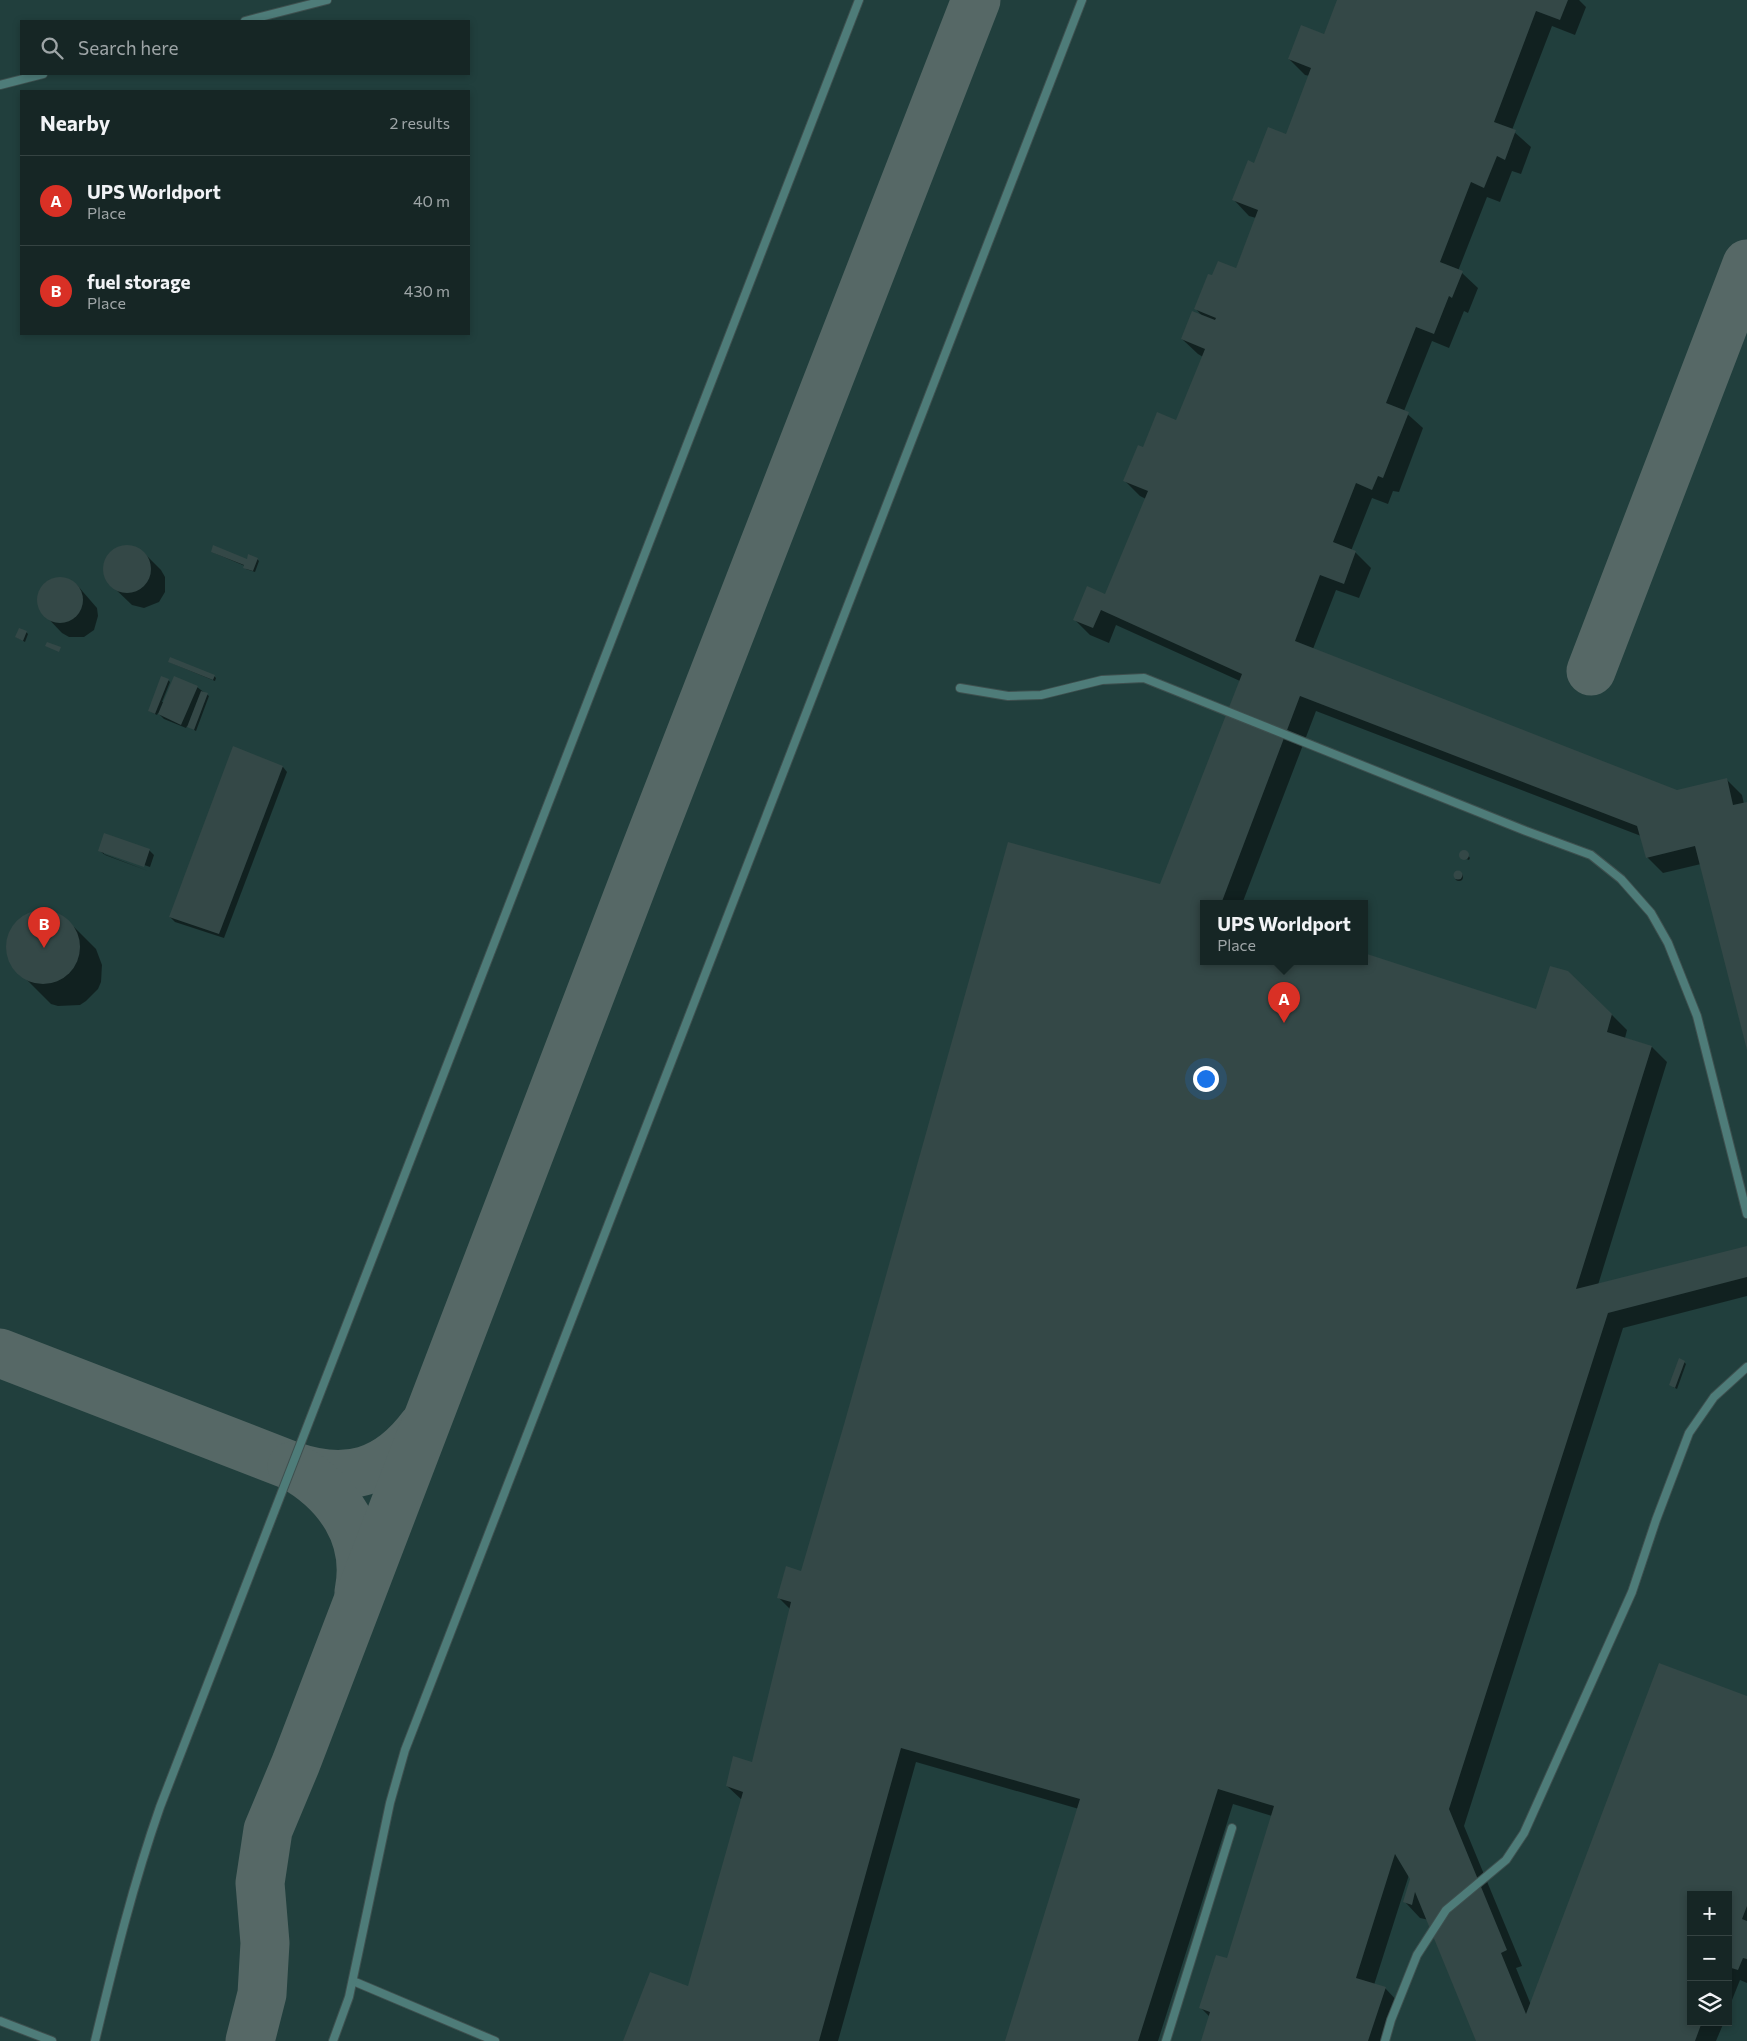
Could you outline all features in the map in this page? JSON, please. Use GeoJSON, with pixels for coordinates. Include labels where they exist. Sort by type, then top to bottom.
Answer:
{"type":"FeatureCollection","features":[{"type":"Feature","properties":{"kind":"lane"},"geometry":{"type":"LineString","coordinates":[[249,20],[327,0]]}},
{"type":"Feature","properties":{"kind":"lane"},"geometry":{"type":"LineString","coordinates":[[95,2041],[124,1920],[160,1807],[859,0]]}},
{"type":"Feature","properties":{"kind":"lane"},"geometry":{"type":"LineString","coordinates":[[333,2041],[353,1981],[390,1802],[405,1750],[1082,0]]}},
{"type":"Feature","properties":{"kind":"lane"},"geometry":{"type":"LineString","coordinates":[[0,85],[40,75]]}},
{"type":"Feature","properties":{"kind":"lane"},"geometry":{"type":"LineString","coordinates":[[960,688],[1008,696],[1041,695],[1102,680],[1144,678],[1526,832],[1591,855],[1621,879],[1651,913],[1668,943],[1697,1016],[1747,1214]]}},
{"type":"Feature","properties":{"kind":"lane"},"geometry":{"type":"LineString","coordinates":[[1385,2041],[1391,2020],[1414,1963],[1446,1910],[1506,1860],[1524,1833],[1632,1592],[1656,1520],[1689,1433],[1714,1397],[1747,1367]]}},
{"type":"Feature","properties":{"kind":"lane"},"geometry":{"type":"LineString","coordinates":[[1166,2041],[1232,1828]]}},
{"type":"Feature","properties":{"kind":"lane"},"geometry":{"type":"LineString","coordinates":[[353,1981],[495,2041]]}},
{"type":"Feature","properties":{"kind":"lane"},"geometry":{"type":"LineString","coordinates":[[0,2021],[52,2041]]}},
{"type":"Feature","properties":{"kind":"shaded area"},"geometry":{"type":"Polygon","coordinates":[[[0,0],[1747,0],[1747,2041],[0,2041],[0,0]]]}},
{"type":"Feature","properties":{"kind":"building"},"geometry":{"type":"Polygon","coordinates":[[[1337,0],[1568,0],[1560,20],[1536,11],[1494,122],[1516,130],[1505,160],[1497,156],[1484,188],[1471,182],[1440,262],[1463,271],[1452,298],[1449,296],[1434,334],[1416,327],[1386,403],[1409,412],[1383,478],[1378,476],[1372,490],[1356,483],[1333,542],[1356,551],[1344,584],[1320,575],[1295,641],[1677,790],[1727,778],[1733,805],[1747,802],[1747,1050],[1695,846],[1646,858],[1637,826],[1300,696],[1223,900],[1200,900],[1200,965],[1368,965],[1368,954],[1536,1009],[1550,966],[1568,971],[1612,1014],[1607,1032],[1652,1046],[1576,1289],[1747,1246],[1747,1277],[1608,1313],[1449,1809],[1507,1950],[1501,1953],[1526,2014],[1659,1663],[1747,1696],[1747,1906],[1742,1919],[1747,1921],[1747,1959],[1743,1958],[1738,1970],[1732,1968],[1732,1891],[1687,1891],[1687,2026],[1701,2026],[1695,2041],[1476,2041],[1415,1892],[1412,1905],[1403,1902],[1410,1879],[1395,1854],[1356,1978],[1386,1987],[1368,2041],[1201,2041],[1210,2012],[1199,2008],[1216,1955],[1227,1958],[1274,1806],[1218,1789],[1138,2041],[1005,2041],[1080,1799],[901,1748],[819,2041],[623,2041],[650,1972],[688,1986],[743,1792],[726,1786],[733,1756],[752,1762],[791,1602],[777,1598],[786,1566],[801,1571],[1008,842],[1160,884],[1242,674],[1101,610],[1093,628],[1073,620],[1087,586],[1105,594],[1148,491],[1123,481],[1138,445],[1143,447],[1157,412],[1176,420],[1205,349],[1181,339],[1192,311],[1215,320],[1216,318],[1194,309],[1208,274],[1212,275],[1218,261],[1236,268],[1258,210],[1232,200],[1248,160],[1254,163],[1268,127],[1286,134],[1311,68],[1288,59],[1301,25],[1324,34],[1337,0]]]}},
{"type":"Feature","properties":{"kind":"building"},"geometry":{"type":"Polygon","coordinates":[[[122,545],[132,545],[144,552],[151,564],[151,574],[144,586],[132,593],[122,593],[114,589],[107,582],[103,574],[103,564],[107,556],[114,549],[122,545]]]}},
{"type":"Feature","properties":{"kind":"building"},"geometry":{"type":"Polygon","coordinates":[[[213,545],[247,559],[248,554],[258,558],[253,571],[243,568],[244,565],[211,552],[213,545]]]}},
{"type":"Feature","properties":{"kind":"building"},"geometry":{"type":"Polygon","coordinates":[[[65,577],[77,583],[82,591],[82,609],[77,617],[69,622],[55,623],[43,617],[38,609],[37,595],[43,583],[51,578],[65,577]]]}},
{"type":"Feature","properties":{"kind":"building"},"geometry":{"type":"Polygon","coordinates":[[[19,628],[27,631],[23,641],[15,637],[19,628]]]}},
{"type":"Feature","properties":{"kind":"building"},"geometry":{"type":"Polygon","coordinates":[[[47,642],[61,647],[59,652],[45,646],[47,642]]]}},
{"type":"Feature","properties":{"kind":"building"},"geometry":{"type":"Polygon","coordinates":[[[170,657],[215,675],[213,680],[168,662],[170,657]]]}},
{"type":"Feature","properties":{"kind":"building"},"geometry":{"type":"Polygon","coordinates":[[[161,676],[169,679],[155,714],[148,711],[161,676]]]}},
{"type":"Feature","properties":{"kind":"building"},"geometry":{"type":"Polygon","coordinates":[[[174,676],[198,686],[181,725],[158,714],[174,676]]]}},
{"type":"Feature","properties":{"kind":"building"},"geometry":{"type":"Polygon","coordinates":[[[201,691],[208,693],[194,730],[187,727],[201,691]]]}},
{"type":"Feature","properties":{"kind":"building"},"geometry":{"type":"Polygon","coordinates":[[[233,746],[283,766],[219,934],[169,917],[233,746]]]}},
{"type":"Feature","properties":{"kind":"building"},"geometry":{"type":"Polygon","coordinates":[[[104,833],[150,849],[144,867],[98,851],[104,833]]]}},
{"type":"Feature","properties":{"kind":"building"},"geometry":{"type":"Polygon","coordinates":[[[1464,850],[1469,855],[1464,860],[1459,855],[1464,850]]]}},
{"type":"Feature","properties":{"kind":"building"},"geometry":{"type":"Polygon","coordinates":[[[1458,871],[1462,875],[1458,879],[1454,875],[1458,871]]]}},
{"type":"Feature","properties":{"kind":"building"},"geometry":{"type":"Polygon","coordinates":[[[43,910],[64,916],[74,926],[80,947],[74,968],[64,978],[43,984],[22,978],[12,968],[6,947],[12,926],[22,916],[43,910]]]}},
{"type":"Feature","properties":{"kind":"building"},"geometry":{"type":"Polygon","coordinates":[[[1679,1358],[1685,1361],[1675,1388],[1669,1385],[1679,1358]]]}},
{"type":"Feature","properties":{"kind":"taxiway"},"geometry":{"type":"LineString","coordinates":[[250,2041],[262,1994],[265,1943],[260,1883],[268,1830],[296,1763],[644,854],[976,0]]}},
{"type":"Feature","properties":{"kind":"taxiway"},"geometry":{"type":"LineString","coordinates":[[1591,671],[1747,264]]}},
{"type":"Feature","properties":{"kind":"taxiway"},"geometry":{"type":"LineString","coordinates":[[0,1353],[292,1466],[312,1472],[348,1474],[365,1471],[396,1455],[423,1426]]}},
{"type":"Feature","properties":{"kind":"taxiway"},"geometry":{"type":"LineString","coordinates":[[292,1466],[323,1489],[347,1518],[355,1534],[360,1552],[359,1592]]}},
{"type":"Feature","properties":{"kind":"place","name":"fuel storage"},"geometry":{"type":"Point","coordinates":[44,948]}},
{"type":"Feature","properties":{"kind":"place","name":"UPS Worldport"},"geometry":{"type":"Point","coordinates":[1284,1023]}}]}
